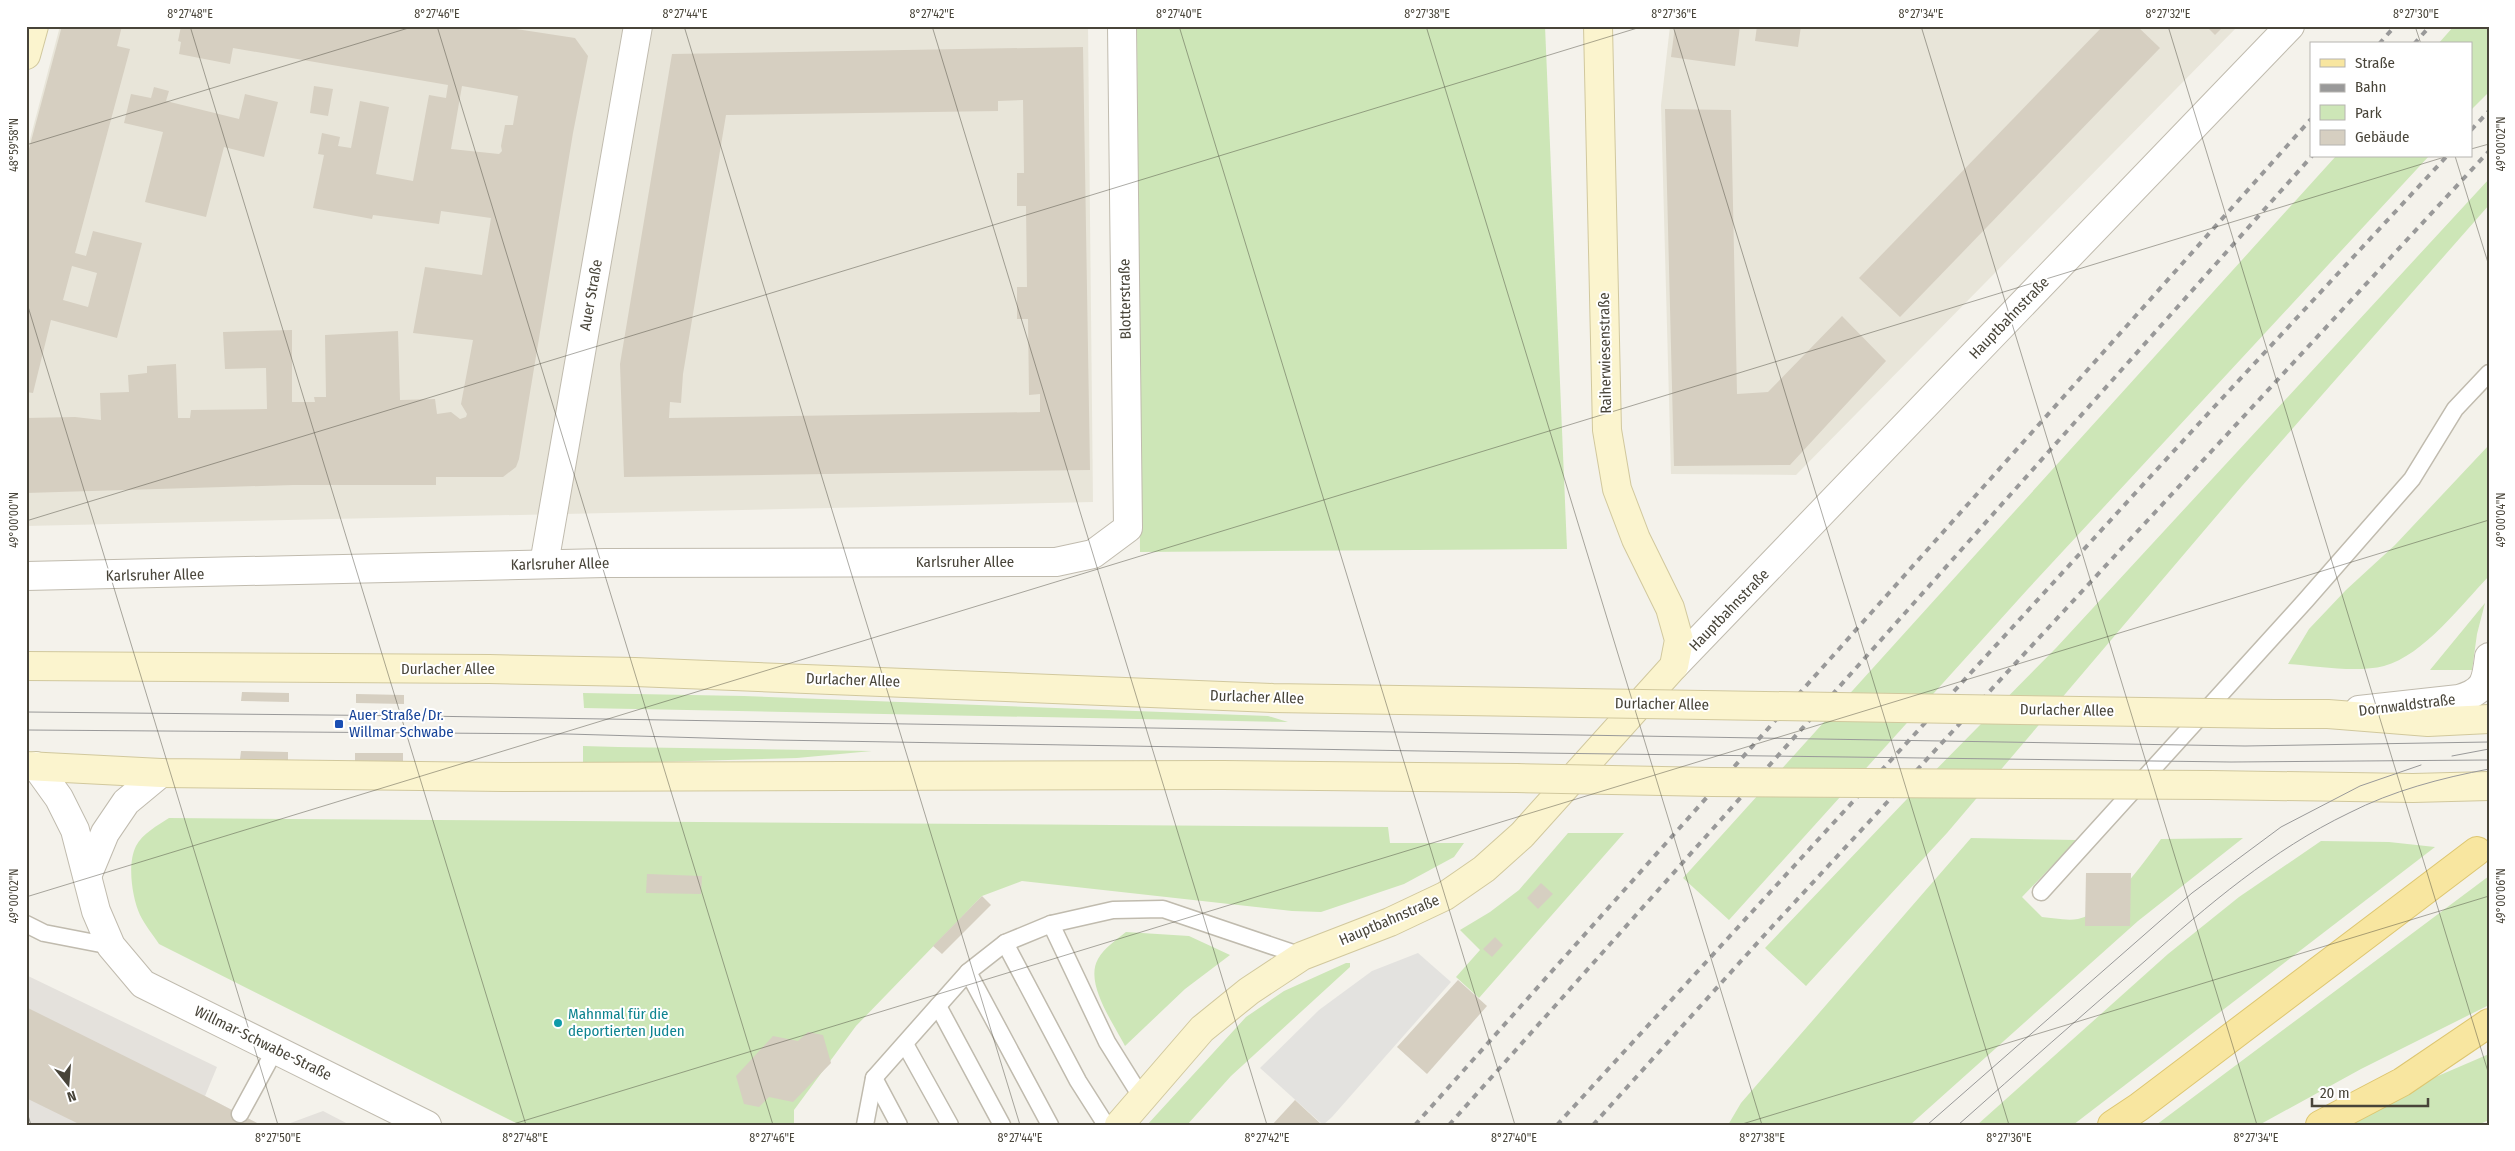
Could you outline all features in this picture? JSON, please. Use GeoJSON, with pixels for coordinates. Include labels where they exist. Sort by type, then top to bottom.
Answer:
{"type":"FeatureCollection","features":[{"type":"Feature","properties":{"kind":"main road"},"geometry":{"type":"LineString","coordinates":[[26,55],[34,26]]}},
{"type":"Feature","properties":{"kind":"main road","name":"Raiherwiesenstraße"},"geometry":{"type":"LineString","coordinates":[[1598,26],[1607,430],[1617,489],[1636,539],[1670,608],[1680,640],[1674,666]]}},
{"type":"Feature","properties":{"kind":"main road","name":"Durlacher Allee"},"geometry":{"type":"LineString","coordinates":[[26,666],[626,672],[1273,698],[2328,714],[2428,722],[2489,719]]}},
{"type":"Feature","properties":{"kind":"main road","name":"Hauptbahnstraße"},"geometry":{"type":"LineString","coordinates":[[1119,1125],[1202,1029],[1249,991],[1302,956],[1390,922],[1445,896],[1484,869],[1522,835],[1674,666]]}},
{"type":"Feature","properties":{"kind":"main road"},"geometry":{"type":"LineString","coordinates":[[31,766],[161,773],[542,777],[1223,775],[1722,782],[2413,788],[2489,786]]}},
{"type":"Feature","properties":{"kind":"main road"},"geometry":{"type":"LineString","coordinates":[[2112,1125],[2139,1107],[2477,851]]}},
{"type":"Feature","properties":{"kind":"main road"},"geometry":{"type":"LineString","coordinates":[[2320,1125],[2402,1082],[2489,1023]]}},
{"type":"Feature","properties":{"kind":"street","name":"Auer Straße"},"geometry":{"type":"LineString","coordinates":[[544,564],[638,26]]}},
{"type":"Feature","properties":{"kind":"street","name":"Blotterstraße"},"geometry":{"type":"LineString","coordinates":[[1093,554],[1128,528],[1122,26]]}},
{"type":"Feature","properties":{"kind":"street","name":"Hauptbahnstraße"},"geometry":{"type":"LineString","coordinates":[[1674,666],[2290,26]]}},
{"type":"Feature","properties":{"kind":"street","name":"Karlsruher Allee"},"geometry":{"type":"LineString","coordinates":[[26,576],[544,564],[1056,562],[1093,554]]}},
{"type":"Feature","properties":{"kind":"street","name":"Dornwaldstraße"},"geometry":{"type":"LineString","coordinates":[[2328,714],[2459,699],[2471,695],[2481,688],[2486,680],[2489,657]]}},
{"type":"Feature","properties":{"kind":"street","name":"Willmar-Schwabe-Straße"},"geometry":{"type":"LineString","coordinates":[[31,766],[59,798],[76,830],[96,911],[111,946],[143,984],[276,1048],[427,1125]]}},
{"type":"Feature","properties":{"kind":"street"},"geometry":{"type":"LineString","coordinates":[[88,874],[105,833],[126,802],[161,773]]}},
{"type":"Feature","properties":{"kind":"lane"},"geometry":{"type":"LineString","coordinates":[[2040,892],[2306,600],[2412,479],[2455,410],[2489,374]]}},
{"type":"Feature","properties":{"kind":"lane"},"geometry":{"type":"LineString","coordinates":[[865,1125],[874,1078],[968,972],[1005,944],[1051,924],[1113,910],[1163,909],[1302,956]]}},
{"type":"Feature","properties":{"kind":"lane"},"geometry":{"type":"LineString","coordinates":[[26,924],[44,933],[111,946]]}},
{"type":"Feature","properties":{"kind":"lane"},"geometry":{"type":"LineString","coordinates":[[1051,924],[1107,1042],[1142,1098]]}},
{"type":"Feature","properties":{"kind":"lane"},"geometry":{"type":"LineString","coordinates":[[1005,944],[1078,1081],[1106,1125]]}},
{"type":"Feature","properties":{"kind":"lane"},"geometry":{"type":"LineString","coordinates":[[968,972],[1050,1125]]}},
{"type":"Feature","properties":{"kind":"lane"},"geometry":{"type":"LineString","coordinates":[[938,1006],[1002,1125]]}},
{"type":"Feature","properties":{"kind":"lane"},"geometry":{"type":"LineString","coordinates":[[905,1044],[950,1125]]}},
{"type":"Feature","properties":{"kind":"lane"},"geometry":{"type":"LineString","coordinates":[[240,1114],[276,1048]]}},
{"type":"Feature","properties":{"kind":"lane"},"geometry":{"type":"LineString","coordinates":[[874,1078],[899,1125]]}},
{"type":"Feature","properties":{"kind":"shaded area"},"geometry":{"type":"Polygon","coordinates":[[[60,26],[1088,26],[1093,502],[26,526],[26,154],[60,26]]]}},
{"type":"Feature","properties":{"kind":"shaded area"},"geometry":{"type":"Polygon","coordinates":[[[1670,26],[2238,26],[1796,475],[1671,474],[1661,105],[1670,26]]]}},
{"type":"Feature","properties":{"kind":"shaded area"},"geometry":{"type":"Polygon","coordinates":[[[1418,953],[1451,982],[1323,1125],[1260,1068],[1319,1010],[1372,971],[1418,953]]]}},
{"type":"Feature","properties":{"kind":"shaded area"},"geometry":{"type":"Polygon","coordinates":[[[26,975],[217,1067],[205,1096],[261,1125],[26,1125],[26,975]]]}},
{"type":"Feature","properties":{"kind":"shaded area"},"geometry":{"type":"Polygon","coordinates":[[[323,1111],[350,1125],[285,1125],[323,1111]]]}},
{"type":"Feature","properties":{"kind":"green space"},"geometry":{"type":"Polygon","coordinates":[[[1545,26],[1567,549],[1140,552],[1137,27],[1545,26]]]}},
{"type":"Feature","properties":{"kind":"green space"},"geometry":{"type":"Polygon","coordinates":[[[2454,26],[2489,26],[2489,92],[2472,109],[2472,42],[2440,42],[2454,26]]]}},
{"type":"Feature","properties":{"kind":"green space"},"geometry":{"type":"Polygon","coordinates":[[[2334,158],[2427,158],[2027,590],[1729,920],[1683,878],[2334,158]]]}},
{"type":"Feature","properties":{"kind":"green space"},"geometry":{"type":"Polygon","coordinates":[[[2489,179],[2489,205],[2242,486],[1947,833],[1806,986],[1765,948],[1907,799],[2056,648],[2489,179]]]}},
{"type":"Feature","properties":{"kind":"green space"},"geometry":{"type":"Polygon","coordinates":[[[2489,445],[2489,576],[2441,628],[2399,660],[2384,666],[2362,669],[2288,664],[2309,629],[2346,590],[2395,545],[2489,445]]]}},
{"type":"Feature","properties":{"kind":"green space"},"geometry":{"type":"Polygon","coordinates":[[[2485,603],[2477,634],[2472,670],[2430,670],[2485,603]]]}},
{"type":"Feature","properties":{"kind":"green space"},"geometry":{"type":"Polygon","coordinates":[[[583,693],[744,696],[1268,716],[1288,722],[584,708],[583,693]]]}},
{"type":"Feature","properties":{"kind":"green space"},"geometry":{"type":"Polygon","coordinates":[[[583,746],[872,751],[797,758],[583,764],[583,746]]]}},
{"type":"Feature","properties":{"kind":"green space"},"geometry":{"type":"Polygon","coordinates":[[[169,818],[1388,827],[1390,843],[1464,843],[1454,857],[1404,884],[1321,912],[1292,911],[1022,881],[982,896],[856,1026],[794,1110],[794,1125],[520,1125],[159,944],[137,908],[131,871],[133,853],[136,846],[151,830],[169,818]]]}},
{"type":"Feature","properties":{"kind":"green space"},"geometry":{"type":"Polygon","coordinates":[[[1568,833],[1624,833],[1479,998],[1456,977],[1480,950],[1460,930],[1490,912],[1519,890],[1568,833]]]}},
{"type":"Feature","properties":{"kind":"green space"},"geometry":{"type":"Polygon","coordinates":[[[1971,838],[2077,840],[2022,897],[2042,917],[2069,920],[2090,915],[2102,907],[2124,886],[2161,839],[2243,838],[2138,921],[1910,1125],[1728,1125],[1741,1103],[1971,838]]]}},
{"type":"Feature","properties":{"kind":"green space"},"geometry":{"type":"Polygon","coordinates":[[[2321,841],[2389,842],[2435,847],[2073,1125],[1977,1125],[2168,954],[2239,897],[2321,841]]]}},
{"type":"Feature","properties":{"kind":"green space"},"geometry":{"type":"Polygon","coordinates":[[[2489,876],[2489,1005],[2361,1069],[2259,1125],[2156,1125],[2489,876]]]}},
{"type":"Feature","properties":{"kind":"green space"},"geometry":{"type":"Polygon","coordinates":[[[1126,932],[1189,936],[1230,955],[1185,989],[1125,1046],[1097,991],[1095,969],[1098,959],[1104,951],[1126,932]]]}},
{"type":"Feature","properties":{"kind":"green space"},"geometry":{"type":"Polygon","coordinates":[[[1346,963],[1350,963],[1350,967],[1231,1076],[1187,1125],[1147,1125],[1246,1017],[1284,991],[1346,963]]]}},
{"type":"Feature","properties":{"kind":"green space"},"geometry":{"type":"Polygon","coordinates":[[[2489,1054],[2489,1120],[2478,1125],[2346,1125],[2410,1088],[2489,1054]]]}},
{"type":"Feature","properties":{"kind":"building"},"geometry":{"type":"Polygon","coordinates":[[[62,26],[122,26],[117,46],[130,49],[75,253],[86,256],[93,231],[142,243],[117,338],[51,320],[33,393],[26,392],[26,160],[62,26]],[[72,266],[63,300],[88,307],[97,273],[72,266]]]}},
{"type":"Feature","properties":{"kind":"building"},"geometry":{"type":"Polygon","coordinates":[[[181,26],[497,26],[575,38],[588,56],[573,133],[519,459],[516,467],[503,477],[436,477],[436,485],[293,485],[26,493],[26,418],[75,417],[101,420],[100,393],[129,392],[128,375],[147,373],[147,366],[176,364],[178,418],[190,418],[191,410],[267,409],[266,368],[225,369],[223,332],[292,330],[292,402],[315,402],[314,397],[326,397],[325,335],[398,331],[400,400],[435,399],[437,414],[451,412],[460,419],[466,417],[467,414],[461,404],[473,340],[413,333],[425,267],[482,275],[491,218],[441,211],[439,224],[373,215],[372,219],[313,208],[324,155],[318,154],[322,133],[340,137],[338,146],[351,148],[360,101],[389,107],[376,174],[413,181],[429,95],[446,98],[448,85],[233,48],[230,64],[179,54],[181,42],[178,41],[181,26]],[[462,86],[451,149],[499,154],[502,151],[501,146],[505,125],[513,125],[518,96],[462,86]]]}},
{"type":"Feature","properties":{"kind":"building"},"geometry":{"type":"Polygon","coordinates":[[[1675,26],[1740,26],[1735,66],[1671,57],[1675,26]]]}},
{"type":"Feature","properties":{"kind":"building"},"geometry":{"type":"Polygon","coordinates":[[[1757,26],[1801,26],[1798,47],[1755,41],[1757,26]]]}},
{"type":"Feature","properties":{"kind":"building"},"geometry":{"type":"Polygon","coordinates":[[[2103,26],[2137,26],[2160,48],[1900,317],[1859,278],[2103,26]]]}},
{"type":"Feature","properties":{"kind":"building"},"geometry":{"type":"Polygon","coordinates":[[[2206,26],[2224,26],[2215,35],[2206,26]]]}},
{"type":"Feature","properties":{"kind":"building"},"geometry":{"type":"Polygon","coordinates":[[[1083,47],[1090,470],[624,477],[620,364],[672,54],[1083,47]],[[1023,100],[998,101],[998,111],[726,115],[683,374],[681,403],[670,402],[669,418],[1040,412],[1040,394],[1029,395],[1028,319],[1017,319],[1017,287],[1027,287],[1026,206],[1017,206],[1017,173],[1024,173],[1023,100]]]}},
{"type":"Feature","properties":{"kind":"building"},"geometry":{"type":"Polygon","coordinates":[[[314,86],[333,89],[328,116],[310,113],[314,86]]]}},
{"type":"Feature","properties":{"kind":"building"},"geometry":{"type":"Polygon","coordinates":[[[154,87],[169,91],[166,101],[239,119],[245,94],[278,102],[264,157],[224,147],[206,217],[145,202],[163,132],[124,123],[131,94],[151,98],[154,87]]]}},
{"type":"Feature","properties":{"kind":"building"},"geometry":{"type":"Polygon","coordinates":[[[1665,109],[1731,110],[1737,394],[1768,392],[1842,316],[1886,361],[1790,465],[1674,466],[1665,109]]]}},
{"type":"Feature","properties":{"kind":"building"},"geometry":{"type":"Polygon","coordinates":[[[242,692],[289,693],[289,702],[241,701],[242,692]]]}},
{"type":"Feature","properties":{"kind":"building"},"geometry":{"type":"Polygon","coordinates":[[[356,694],[404,695],[404,704],[356,703],[356,694]]]}},
{"type":"Feature","properties":{"kind":"building"},"geometry":{"type":"Polygon","coordinates":[[[241,751],[288,752],[288,760],[240,759],[241,751]]]}},
{"type":"Feature","properties":{"kind":"building"},"geometry":{"type":"Polygon","coordinates":[[[355,753],[403,753],[403,762],[355,761],[355,753]]]}},
{"type":"Feature","properties":{"kind":"building"},"geometry":{"type":"Polygon","coordinates":[[[2086,873],[2131,873],[2130,926],[2085,926],[2086,873]]]}},
{"type":"Feature","properties":{"kind":"building"},"geometry":{"type":"Polygon","coordinates":[[[647,874],[702,876],[701,894],[646,893],[647,874]]]}},
{"type":"Feature","properties":{"kind":"building"},"geometry":{"type":"Polygon","coordinates":[[[1541,883],[1553,894],[1538,909],[1527,898],[1541,883]]]}},
{"type":"Feature","properties":{"kind":"building"},"geometry":{"type":"Polygon","coordinates":[[[982,896],[991,905],[942,954],[933,946],[982,896]]]}},
{"type":"Feature","properties":{"kind":"building"},"geometry":{"type":"Polygon","coordinates":[[[1495,937],[1503,945],[1492,957],[1483,949],[1495,937]]]}},
{"type":"Feature","properties":{"kind":"building"},"geometry":{"type":"Polygon","coordinates":[[[1458,980],[1487,1006],[1427,1074],[1397,1047],[1458,980]]]}},
{"type":"Feature","properties":{"kind":"building"},"geometry":{"type":"Polygon","coordinates":[[[26,1007],[261,1125],[81,1125],[26,1098],[26,1007]]]}},
{"type":"Feature","properties":{"kind":"building"},"geometry":{"type":"Polygon","coordinates":[[[808,1032],[823,1035],[831,1063],[793,1102],[769,1097],[759,1107],[744,1104],[736,1076],[773,1036],[798,1041],[808,1032]]]}},
{"type":"Feature","properties":{"kind":"building"},"geometry":{"type":"Polygon","coordinates":[[[1295,1100],[1322,1125],[1272,1125],[1295,1100]]]}},
{"type":"Feature","properties":{"kind":"tram line"},"geometry":{"type":"LineString","coordinates":[[26,712],[422,716],[2245,746],[2489,742]]}},
{"type":"Feature","properties":{"kind":"tram line"},"geometry":{"type":"LineString","coordinates":[[26,730],[568,734],[774,740],[1539,753],[2231,762],[2489,760]]}},
{"type":"Feature","properties":{"kind":"tram line"},"geometry":{"type":"LineString","coordinates":[[2452,756],[2489,749]]}},
{"type":"Feature","properties":{"kind":"tram line"},"geometry":{"type":"LineString","coordinates":[[1927,1125],[2192,893],[2281,827],[2360,786],[2421,765]]}},
{"type":"Feature","properties":{"kind":"tram line"},"geometry":{"type":"LineString","coordinates":[[1958,1125],[2193,919],[2267,861],[2293,844],[2365,805],[2435,781],[2489,769]]}},
{"type":"Feature","properties":{"kind":"railway"},"geometry":{"type":"LineString","coordinates":[[2381,42],[2395,26]]}},
{"type":"Feature","properties":{"kind":"railway"},"geometry":{"type":"LineString","coordinates":[[2416,42],[2430,26]]}},
{"type":"Feature","properties":{"kind":"railway"},"geometry":{"type":"LineString","coordinates":[[2472,129],[2489,111]]}},
{"type":"Feature","properties":{"kind":"railway"},"geometry":{"type":"LineString","coordinates":[[1415,1125],[2310,120]]}},
{"type":"Feature","properties":{"kind":"railway"},"geometry":{"type":"LineString","coordinates":[[1593,1125],[1769,930],[2489,151]]}},
{"type":"Feature","properties":{"kind":"railway"},"geometry":{"type":"LineString","coordinates":[[1449,1125],[2310,158]]}},
{"type":"Feature","properties":{"kind":"railway"},"geometry":{"type":"LineString","coordinates":[[1557,1125],[2215,406],[2445,158]]}},
{"type":"Feature","properties":{"kind":"place","name":"Auer Straße/Dr. Willmar Schwabe"},"geometry":{"type":"Point","coordinates":[339,724]}},
{"type":"Feature","properties":{"kind":"place","name":"Mahnmal für die deportierten Juden"},"geometry":{"type":"Point","coordinates":[558,1023]}}]}
